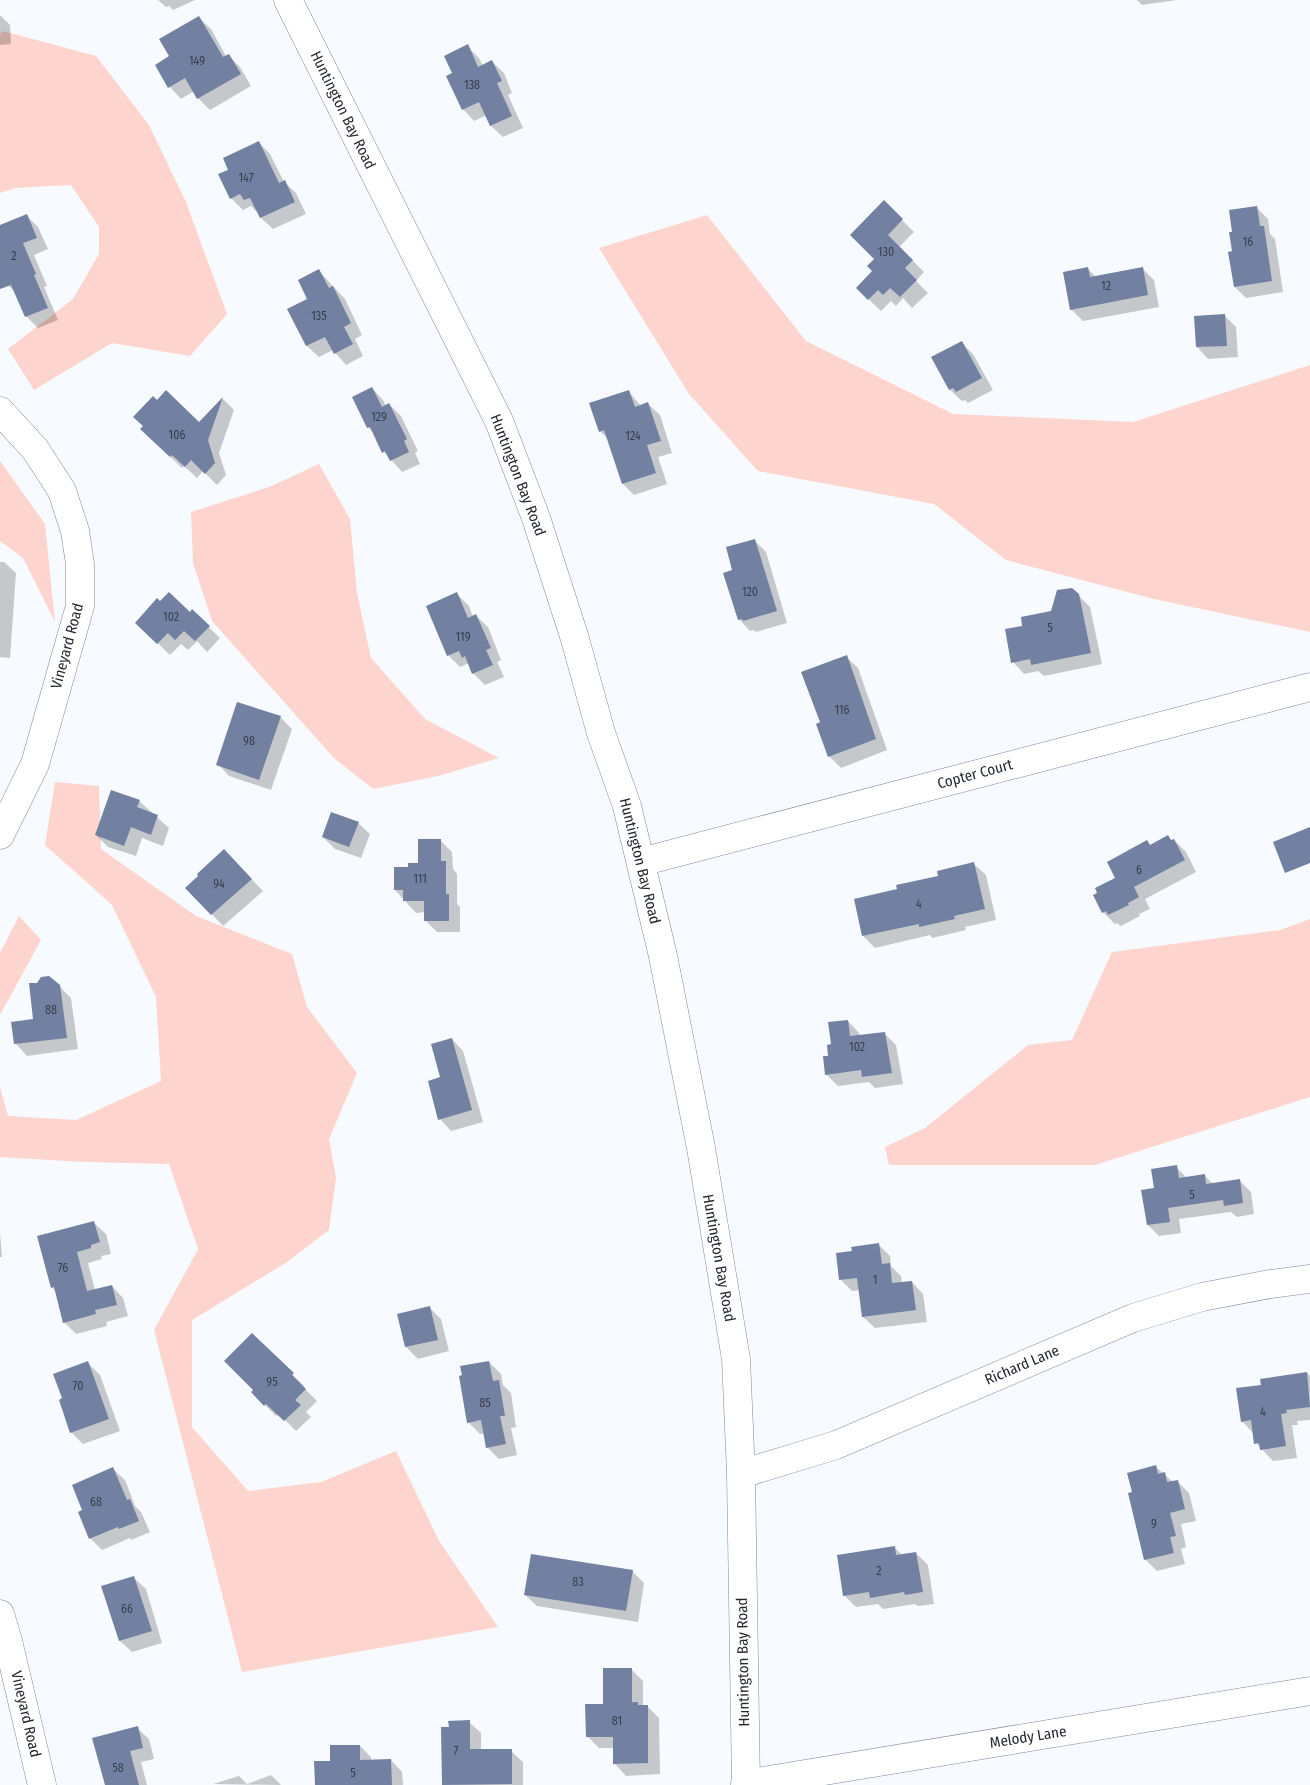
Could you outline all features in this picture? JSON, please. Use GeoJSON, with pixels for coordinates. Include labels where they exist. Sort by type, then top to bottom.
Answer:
{"type":"FeatureCollection","features":[{"type":"Feature","properties":{"kind":"street","name":"Huntington Bay Road"},"geometry":{"type":"LineString","coordinates":[[288,0],[498,421],[536,518],[575,639],[601,733],[627,806],[663,956],[701,1148],[735,1349],[741,1474],[746,1784]]}},
{"type":"Feature","properties":{"kind":"street","name":"Vineyard Road"},"geometry":{"type":"LineString","coordinates":[[0,411],[35,449],[62,491],[74,531],[80,564],[80,606],[35,764],[0,835]]}},
{"type":"Feature","properties":{"kind":"street","name":"Copter Court"},"geometry":{"type":"LineString","coordinates":[[641,862],[1310,687]]}},
{"type":"Feature","properties":{"kind":"street","name":"Richard Lane"},"geometry":{"type":"LineString","coordinates":[[741,1474],[836,1445],[1133,1318],[1202,1297],[1270,1284],[1310,1279]]}},
{"type":"Feature","properties":{"kind":"street","name":"Vineyard Road"},"geometry":{"type":"LineString","coordinates":[[0,1614],[42,1785]]}},
{"type":"Feature","properties":{"kind":"street","name":"Melody Lane"},"geometry":{"type":"LineString","coordinates":[[746,1784],[1310,1691]]}},
{"type":"Feature","properties":{"kind":"shaded area"},"geometry":{"type":"Polygon","coordinates":[[[3,31],[96,56],[149,125],[186,202],[227,314],[190,356],[112,343],[34,390],[8,349],[73,299],[99,254],[99,227],[71,185],[15,188],[0,193],[0,34],[3,31]]]}},
{"type":"Feature","properties":{"kind":"shaded area"},"geometry":{"type":"Polygon","coordinates":[[[707,215],[806,341],[953,414],[1133,422],[1310,365],[1310,632],[1154,599],[1006,560],[934,504],[758,471],[689,394],[599,248],[707,215]]]}},
{"type":"Feature","properties":{"kind":"shaded area"},"geometry":{"type":"Polygon","coordinates":[[[0,461],[45,524],[55,622],[23,558],[0,541],[0,461]]]}},
{"type":"Feature","properties":{"kind":"shaded area"},"geometry":{"type":"Polygon","coordinates":[[[319,464],[350,519],[357,593],[371,658],[425,719],[499,758],[438,776],[373,789],[334,758],[212,621],[193,563],[191,512],[269,487],[319,464]]]}},
{"type":"Feature","properties":{"kind":"shaded area"},"geometry":{"type":"Polygon","coordinates":[[[55,782],[99,786],[101,849],[196,916],[292,954],[307,1007],[357,1073],[329,1139],[336,1178],[329,1230],[287,1262],[192,1320],[192,1427],[248,1491],[321,1482],[396,1451],[439,1541],[498,1627],[242,1672],[154,1330],[198,1249],[169,1164],[83,1162],[0,1157],[0,1087],[8,1116],[76,1120],[161,1081],[156,997],[112,905],[45,845],[55,782]]]}},
{"type":"Feature","properties":{"kind":"shaded area"},"geometry":{"type":"Polygon","coordinates":[[[19,916],[41,940],[0,1015],[0,953],[19,916]]]}},
{"type":"Feature","properties":{"kind":"shaded area"},"geometry":{"type":"Polygon","coordinates":[[[1310,919],[1310,1097],[1095,1165],[889,1165],[885,1147],[925,1128],[1028,1045],[1072,1040],[1112,952],[1280,930],[1310,919]]]}},
{"type":"Feature","properties":{"kind":"building"},"geometry":{"type":"Polygon","coordinates":[[[199,16],[223,57],[229,54],[241,74],[197,99],[185,78],[168,88],[155,65],[169,56],[159,39],[199,16]]]}},
{"type":"Feature","properties":{"kind":"building"},"geometry":{"type":"Polygon","coordinates":[[[468,44],[478,67],[492,60],[502,81],[497,83],[512,116],[490,126],[479,102],[462,110],[446,76],[452,73],[444,56],[468,44]]]}},
{"type":"Feature","properties":{"kind":"building"},"geometry":{"type":"Polygon","coordinates":[[[259,141],[279,183],[285,180],[295,202],[260,218],[250,198],[244,200],[240,194],[230,199],[218,174],[228,170],[223,158],[259,141]]]}},
{"type":"Feature","properties":{"kind":"building"},"geometry":{"type":"Polygon","coordinates":[[[884,200],[903,219],[888,235],[913,260],[905,268],[917,280],[900,297],[890,288],[883,295],[878,290],[868,300],[856,288],[872,271],[867,266],[874,259],[850,235],[884,200]]]}},
{"type":"Feature","properties":{"kind":"building"},"geometry":{"type":"Polygon","coordinates":[[[1257,206],[1260,226],[1264,226],[1272,281],[1234,287],[1228,252],[1232,251],[1229,232],[1232,232],[1229,210],[1257,206]]]}},
{"type":"Feature","properties":{"kind":"building"},"geometry":{"type":"Polygon","coordinates":[[[27,214],[37,238],[23,243],[48,308],[25,317],[11,285],[0,289],[0,225],[27,214]]]}},
{"type":"Feature","properties":{"kind":"building"},"geometry":{"type":"Polygon","coordinates":[[[1088,267],[1090,277],[1143,267],[1148,295],[1070,310],[1063,272],[1088,267]]]}},
{"type":"Feature","properties":{"kind":"building"},"geometry":{"type":"Polygon","coordinates":[[[319,269],[329,288],[333,286],[351,323],[344,327],[353,344],[334,354],[325,337],[306,346],[287,309],[307,299],[298,280],[319,269]]]}},
{"type":"Feature","properties":{"kind":"building"},"geometry":{"type":"Polygon","coordinates":[[[1225,314],[1227,346],[1196,347],[1194,316],[1225,314]]]}},
{"type":"Feature","properties":{"kind":"building"},"geometry":{"type":"Polygon","coordinates":[[[962,341],[982,378],[956,392],[953,388],[949,390],[931,357],[962,341]]]}},
{"type":"Feature","properties":{"kind":"building"},"geometry":{"type":"Polygon","coordinates":[[[372,387],[382,407],[389,403],[407,439],[404,441],[409,452],[390,461],[385,451],[382,453],[370,427],[367,428],[352,397],[372,387]]]}},
{"type":"Feature","properties":{"kind":"building"},"geometry":{"type":"Polygon","coordinates":[[[166,390],[199,422],[223,397],[208,440],[215,463],[205,474],[191,460],[185,467],[172,455],[170,457],[140,429],[143,426],[133,417],[153,396],[157,400],[166,390]]]}},
{"type":"Feature","properties":{"kind":"building"},"geometry":{"type":"Polygon","coordinates":[[[629,390],[635,407],[648,402],[661,441],[647,445],[656,473],[622,484],[604,430],[599,432],[589,403],[629,390]]]}},
{"type":"Feature","properties":{"kind":"building"},"geometry":{"type":"Polygon","coordinates":[[[755,539],[777,611],[743,621],[742,619],[738,620],[723,573],[732,570],[726,547],[755,539]]]}},
{"type":"Feature","properties":{"kind":"building"},"geometry":{"type":"Polygon","coordinates":[[[1072,588],[1079,594],[1091,653],[1031,665],[1030,659],[1011,663],[1005,629],[1022,626],[1021,617],[1051,611],[1057,590],[1072,588]]]}},
{"type":"Feature","properties":{"kind":"building"},"geometry":{"type":"Polygon","coordinates":[[[169,592],[190,612],[192,609],[210,626],[195,641],[184,631],[175,640],[168,633],[157,644],[135,623],[157,598],[160,601],[169,592]]]}},
{"type":"Feature","properties":{"kind":"building"},"geometry":{"type":"Polygon","coordinates":[[[457,592],[468,618],[476,614],[491,648],[486,650],[493,665],[472,674],[465,656],[462,658],[459,651],[447,656],[426,606],[457,592]]]}},
{"type":"Feature","properties":{"kind":"building"},"geometry":{"type":"Polygon","coordinates":[[[847,655],[876,739],[828,757],[816,724],[820,722],[801,672],[847,655]]]}},
{"type":"Feature","properties":{"kind":"building"},"geometry":{"type":"Polygon","coordinates":[[[237,702],[281,716],[259,780],[216,765],[237,702]]]}},
{"type":"Feature","properties":{"kind":"building"},"geometry":{"type":"Polygon","coordinates":[[[111,790],[140,800],[137,807],[158,815],[151,835],[131,827],[124,846],[95,835],[111,790]]]}},
{"type":"Feature","properties":{"kind":"building"},"geometry":{"type":"Polygon","coordinates":[[[331,812],[359,822],[349,847],[322,837],[331,812]]]}},
{"type":"Feature","properties":{"kind":"building"},"geometry":{"type":"Polygon","coordinates":[[[1310,827],[1310,863],[1285,873],[1273,842],[1310,827]]]}},
{"type":"Feature","properties":{"kind":"building"},"geometry":{"type":"Polygon","coordinates":[[[1168,835],[1171,840],[1174,839],[1185,860],[1134,887],[1139,897],[1128,903],[1129,905],[1108,915],[1106,911],[1102,913],[1093,895],[1097,893],[1095,888],[1115,878],[1107,862],[1147,840],[1150,845],[1168,835]]]}},
{"type":"Feature","properties":{"kind":"building"},"geometry":{"type":"Polygon","coordinates":[[[418,839],[441,839],[441,861],[446,861],[446,894],[449,894],[449,921],[424,921],[424,901],[403,901],[403,890],[394,890],[394,867],[408,867],[408,863],[418,863],[418,839]]]}},
{"type":"Feature","properties":{"kind":"building"},"geometry":{"type":"Polygon","coordinates":[[[224,849],[252,879],[211,915],[185,888],[224,849]]]}},
{"type":"Feature","properties":{"kind":"building"},"geometry":{"type":"Polygon","coordinates":[[[974,862],[985,909],[954,916],[955,919],[919,927],[919,924],[862,936],[854,899],[897,889],[896,885],[938,876],[937,871],[974,862]]]}},
{"type":"Feature","properties":{"kind":"building"},"geometry":{"type":"Polygon","coordinates":[[[49,976],[60,985],[67,1038],[14,1044],[11,1022],[33,1019],[29,983],[37,983],[41,977],[49,976]]]}},
{"type":"Feature","properties":{"kind":"building"},"geometry":{"type":"Polygon","coordinates":[[[848,1020],[850,1036],[885,1032],[892,1073],[862,1077],[861,1070],[825,1075],[823,1056],[828,1056],[827,1045],[831,1044],[828,1022],[848,1020]]]}},
{"type":"Feature","properties":{"kind":"building"},"geometry":{"type":"Polygon","coordinates":[[[452,1038],[472,1110],[438,1120],[428,1081],[440,1077],[431,1044],[452,1038]]]}},
{"type":"Feature","properties":{"kind":"building"},"geometry":{"type":"Polygon","coordinates":[[[1177,1165],[1179,1178],[1205,1174],[1206,1184],[1240,1179],[1243,1203],[1224,1206],[1223,1200],[1168,1208],[1170,1222],[1147,1225],[1141,1190],[1154,1188],[1151,1169],[1177,1165]]]}},
{"type":"Feature","properties":{"kind":"building"},"geometry":{"type":"Polygon","coordinates":[[[94,1221],[100,1242],[91,1245],[91,1248],[77,1252],[87,1291],[112,1285],[117,1305],[95,1310],[96,1314],[63,1323],[54,1287],[51,1288],[37,1236],[94,1221]]]}},
{"type":"Feature","properties":{"kind":"building"},"geometry":{"type":"Polygon","coordinates":[[[879,1243],[882,1264],[890,1263],[892,1283],[912,1281],[916,1310],[862,1317],[857,1278],[839,1280],[836,1253],[852,1251],[851,1247],[879,1243]]]}},
{"type":"Feature","properties":{"kind":"building"},"geometry":{"type":"Polygon","coordinates":[[[430,1306],[438,1340],[405,1347],[397,1314],[430,1306]]]}},
{"type":"Feature","properties":{"kind":"building"},"geometry":{"type":"Polygon","coordinates":[[[252,1333],[294,1373],[292,1375],[306,1389],[295,1400],[301,1405],[284,1421],[266,1404],[264,1406],[251,1392],[253,1390],[224,1361],[252,1333]]]}},
{"type":"Feature","properties":{"kind":"building"},"geometry":{"type":"Polygon","coordinates":[[[88,1361],[109,1419],[70,1433],[59,1400],[62,1398],[53,1374],[88,1361]]]}},
{"type":"Feature","properties":{"kind":"building"},"geometry":{"type":"Polygon","coordinates":[[[489,1361],[493,1381],[499,1380],[505,1416],[500,1416],[506,1444],[486,1448],[481,1420],[467,1423],[459,1376],[462,1375],[460,1366],[489,1361]]]}},
{"type":"Feature","properties":{"kind":"building"},"geometry":{"type":"Polygon","coordinates":[[[1307,1372],[1310,1407],[1286,1410],[1287,1413],[1281,1414],[1286,1446],[1260,1450],[1259,1443],[1254,1444],[1251,1420],[1241,1422],[1236,1388],[1261,1385],[1260,1379],[1307,1372]]]}},
{"type":"Feature","properties":{"kind":"building"},"geometry":{"type":"Polygon","coordinates":[[[1156,1465],[1158,1474],[1165,1472],[1167,1482],[1178,1480],[1185,1509],[1170,1513],[1176,1536],[1170,1537],[1174,1553],[1144,1560],[1128,1493],[1132,1492],[1127,1473],[1156,1465]]]}},
{"type":"Feature","properties":{"kind":"building"},"geometry":{"type":"Polygon","coordinates":[[[113,1467],[127,1500],[130,1499],[139,1521],[89,1539],[78,1512],[82,1510],[72,1485],[113,1467]]]}},
{"type":"Feature","properties":{"kind":"building"},"geometry":{"type":"Polygon","coordinates":[[[895,1546],[896,1555],[916,1552],[923,1592],[905,1595],[904,1592],[870,1598],[869,1592],[843,1596],[837,1555],[895,1546]]]}},
{"type":"Feature","properties":{"kind":"building"},"geometry":{"type":"Polygon","coordinates":[[[531,1554],[633,1570],[626,1611],[524,1595],[531,1554]]]}},
{"type":"Feature","properties":{"kind":"building"},"geometry":{"type":"Polygon","coordinates":[[[134,1576],[152,1631],[119,1641],[101,1586],[134,1576]]]}},
{"type":"Feature","properties":{"kind":"building"},"geometry":{"type":"Polygon","coordinates":[[[603,1668],[632,1668],[632,1702],[638,1702],[638,1705],[648,1705],[648,1763],[613,1764],[613,1737],[586,1737],[585,1704],[603,1704],[603,1668]]]}},
{"type":"Feature","properties":{"kind":"building"},"geometry":{"type":"Polygon","coordinates":[[[470,1720],[470,1749],[512,1749],[512,1784],[442,1785],[441,1727],[449,1727],[448,1721],[470,1720]]]}},
{"type":"Feature","properties":{"kind":"building"},"geometry":{"type":"Polygon","coordinates":[[[138,1726],[143,1748],[130,1751],[139,1785],[105,1785],[92,1738],[138,1726]]]}},
{"type":"Feature","properties":{"kind":"building"},"geometry":{"type":"Polygon","coordinates":[[[330,1745],[360,1745],[360,1760],[391,1759],[392,1785],[315,1785],[314,1761],[330,1761],[330,1745]]]}}]}
